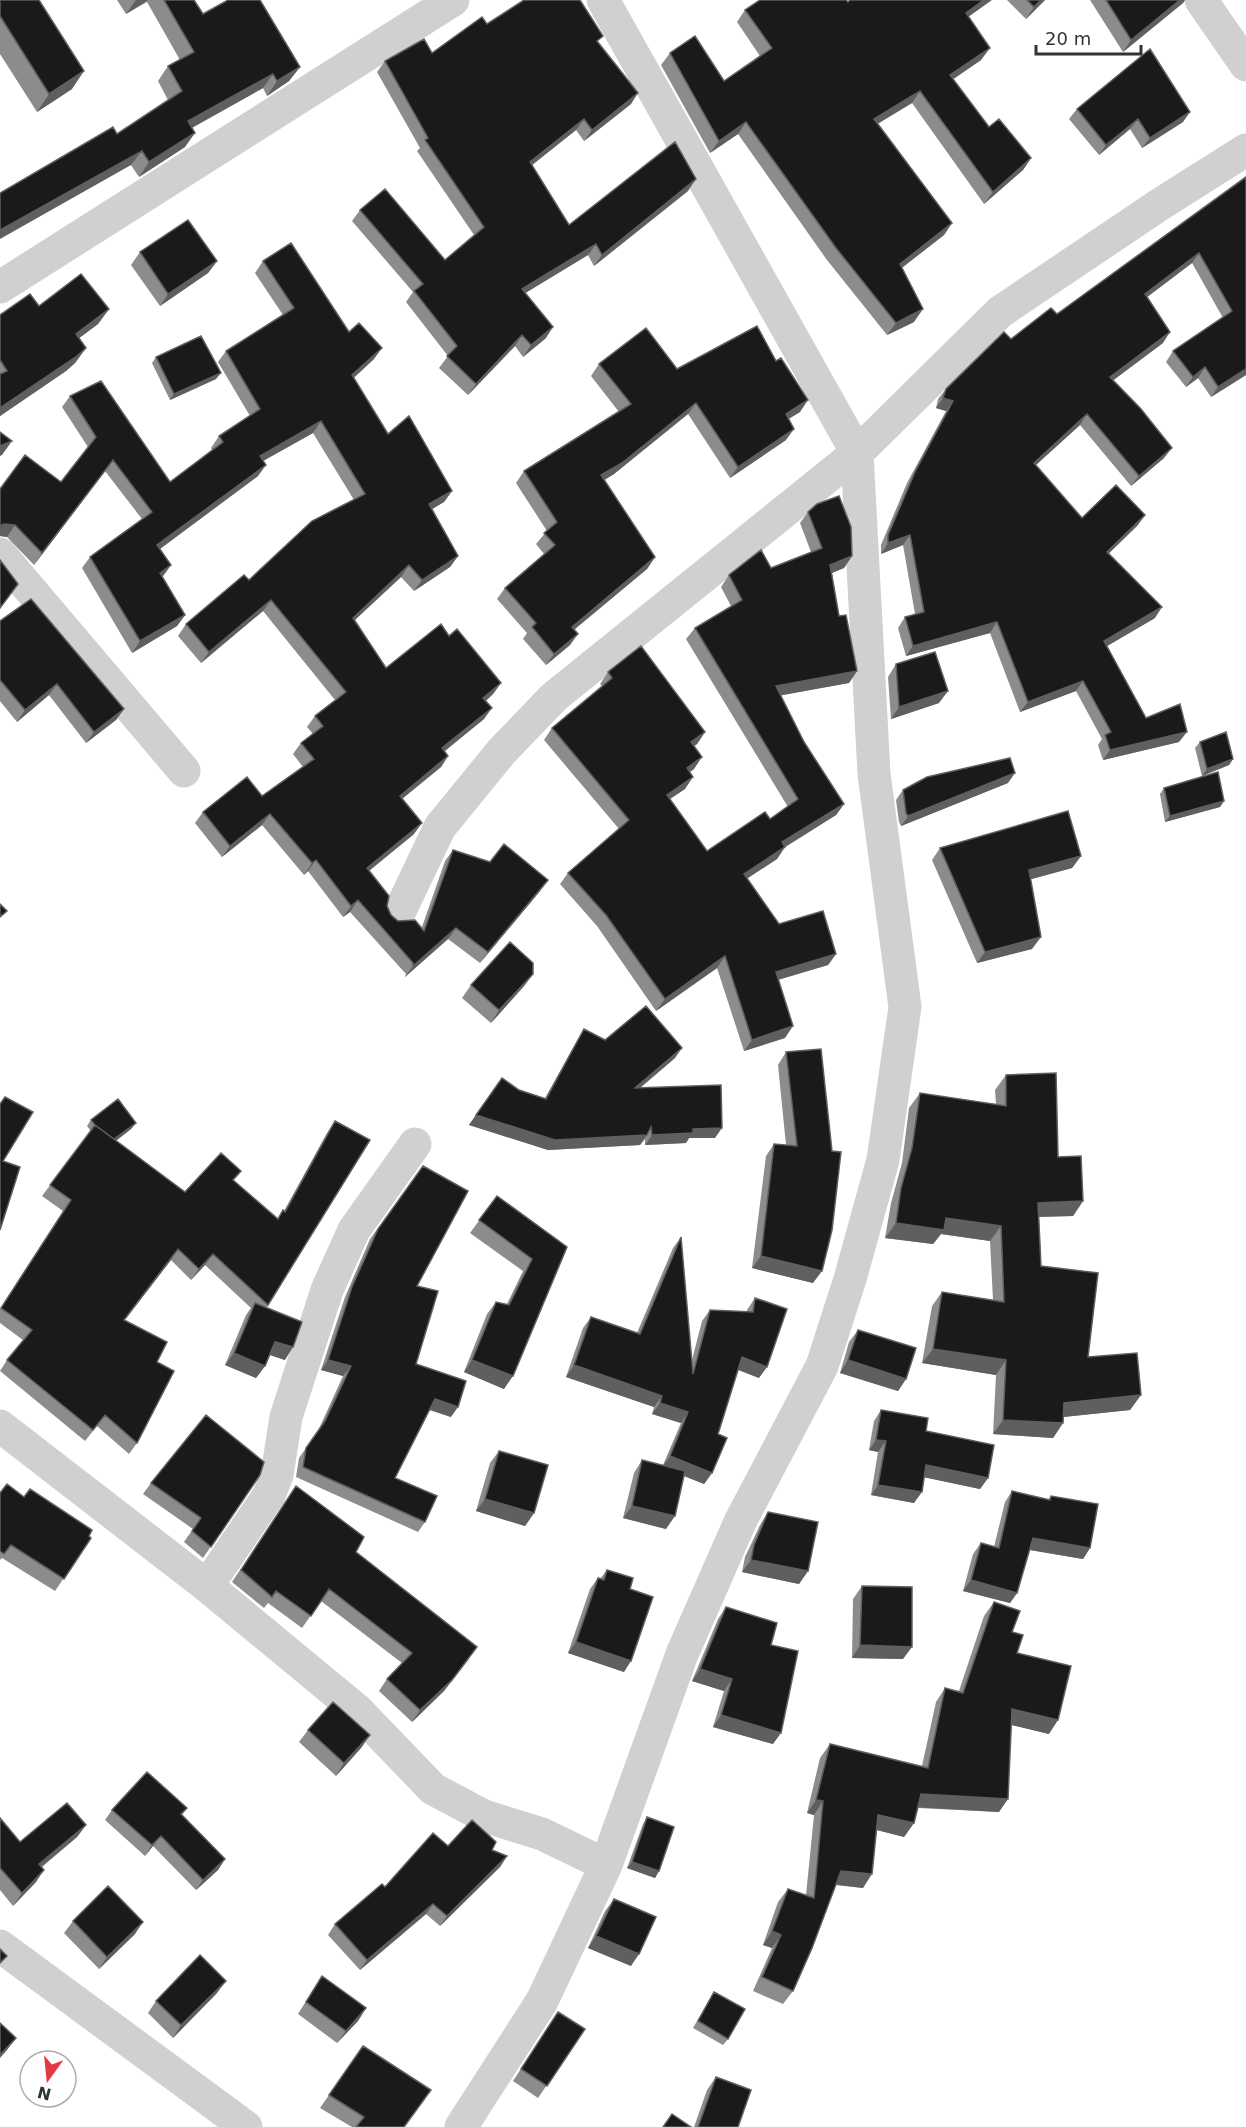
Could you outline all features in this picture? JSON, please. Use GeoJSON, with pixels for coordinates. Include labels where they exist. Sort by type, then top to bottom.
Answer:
{"type":"FeatureCollection","features":[{"type":"Feature","properties":{"kind":"street"},"geometry":{"type":"LineString","coordinates":[[0,287],[453,0]]}},
{"type":"Feature","properties":{"kind":"street"},"geometry":{"type":"LineString","coordinates":[[461,2127],[542,2001],[606,1864],[682,1654],[740,1522],[822,1366],[850,1278],[883,1160],[904,1007],[874,774],[857,453],[603,0]]}},
{"type":"Feature","properties":{"kind":"street"},"geometry":{"type":"LineString","coordinates":[[1201,0],[1246,65]]}},
{"type":"Feature","properties":{"kind":"street"},"geometry":{"type":"LineString","coordinates":[[398,915],[440,827],[502,751],[554,697],[857,453],[1000,312],[1159,205],[1246,150]]}},
{"type":"Feature","properties":{"kind":"street"},"geometry":{"type":"LineString","coordinates":[[0,554],[184,771]]}},
{"type":"Feature","properties":{"kind":"street"},"geometry":{"type":"LineString","coordinates":[[207,1586],[270,1495],[277,1475],[286,1417],[327,1290],[354,1230],[415,1144]]}},
{"type":"Feature","properties":{"kind":"street"},"geometry":{"type":"LineString","coordinates":[[0,1426],[207,1586],[357,1710],[433,1789],[484,1816],[542,1834],[606,1864]]}},
{"type":"Feature","properties":{"kind":"street"},"geometry":{"type":"LineString","coordinates":[[0,1946],[246,2127]]}},
{"type":"Feature","properties":{"kind":"building"},"geometry":{"type":"Polygon","coordinates":[[[0,0],[39,0],[84,71],[49,94],[0,16],[0,0]]]}},
{"type":"Feature","properties":{"kind":"building"},"geometry":{"type":"Polygon","coordinates":[[[164,0],[194,0],[203,14],[228,0],[260,0],[300,67],[277,81],[273,74],[188,121],[195,133],[149,162],[142,151],[0,230],[0,193],[113,127],[117,134],[182,91],[168,66],[194,52],[164,0]]]}},
{"type":"Feature","properties":{"kind":"building"},"geometry":{"type":"Polygon","coordinates":[[[524,0],[580,0],[603,36],[597,41],[638,93],[592,130],[584,119],[530,162],[569,225],[675,142],[696,179],[602,255],[596,244],[522,289],[553,327],[531,345],[522,335],[476,384],[447,356],[457,346],[414,291],[423,284],[360,210],[385,189],[445,260],[484,227],[425,140],[428,138],[385,61],[424,39],[432,53],[482,17],[487,24],[524,0]]]}},
{"type":"Feature","properties":{"kind":"building"},"geometry":{"type":"Polygon","coordinates":[[[760,0],[846,0],[848,2],[850,0],[984,0],[966,13],[990,48],[950,75],[989,127],[999,119],[1031,158],[993,192],[920,91],[874,119],[952,223],[900,264],[923,309],[896,323],[836,248],[746,122],[719,141],[670,53],[695,36],[724,81],[772,48],[745,10],[760,0]]]}},
{"type":"Feature","properties":{"kind":"building"},"geometry":{"type":"Polygon","coordinates":[[[1027,0],[1041,0],[1034,7],[1027,0]]]}},
{"type":"Feature","properties":{"kind":"building"},"geometry":{"type":"Polygon","coordinates":[[[1106,0],[1180,0],[1131,40],[1106,0]]]}},
{"type":"Feature","properties":{"kind":"building"},"geometry":{"type":"Polygon","coordinates":[[[1150,49],[1190,112],[1150,138],[1138,119],[1106,145],[1077,109],[1150,49]]]}},
{"type":"Feature","properties":{"kind":"building"},"geometry":{"type":"Polygon","coordinates":[[[1246,177],[1246,369],[1218,387],[1205,367],[1193,377],[1173,351],[1232,311],[1199,253],[1145,294],[1170,332],[1110,377],[1141,409],[1172,448],[1139,476],[1087,414],[1034,463],[1082,518],[1116,485],[1145,515],[1107,552],[1162,607],[1104,641],[1146,718],[1180,704],[1187,732],[1110,750],[1105,735],[1111,732],[1083,681],[1028,702],[997,622],[913,646],[905,617],[924,612],[910,535],[888,543],[888,535],[915,472],[953,401],[943,398],[946,389],[1004,332],[1011,339],[1051,308],[1057,314],[1246,177]]]}},
{"type":"Feature","properties":{"kind":"building"},"geometry":{"type":"Polygon","coordinates":[[[188,220],[217,261],[168,294],[140,252],[188,220]]]}},
{"type":"Feature","properties":{"kind":"building"},"geometry":{"type":"Polygon","coordinates":[[[291,243],[349,332],[359,323],[382,348],[352,375],[388,434],[409,416],[452,491],[429,504],[458,556],[422,580],[409,565],[353,618],[386,668],[441,624],[449,636],[457,629],[501,683],[483,698],[492,708],[442,748],[448,756],[400,796],[422,823],[367,868],[389,896],[387,906],[391,915],[398,921],[415,920],[424,931],[453,850],[490,862],[504,844],[548,880],[488,952],[456,928],[413,966],[413,963],[358,900],[351,906],[316,860],[312,863],[270,814],[230,846],[203,812],[247,777],[262,796],[314,759],[301,743],[323,726],[315,716],[346,692],[271,600],[209,652],[186,624],[244,575],[249,580],[312,521],[365,494],[321,421],[260,456],[266,465],[157,545],[171,565],[160,573],[185,615],[140,641],[90,557],[152,512],[113,460],[42,553],[15,525],[0,526],[0,489],[25,455],[61,482],[96,437],[70,396],[101,381],[170,482],[223,442],[219,436],[260,409],[226,351],[294,308],[263,261],[291,243]]]}},
{"type":"Feature","properties":{"kind":"building"},"geometry":{"type":"Polygon","coordinates":[[[81,274],[109,309],[76,334],[86,348],[0,408],[0,374],[7,371],[0,360],[0,315],[30,294],[39,306],[81,274]]]}},
{"type":"Feature","properties":{"kind":"building"},"geometry":{"type":"Polygon","coordinates":[[[757,326],[776,361],[781,358],[808,400],[786,414],[794,429],[738,467],[696,403],[622,463],[601,475],[655,557],[572,627],[578,634],[554,654],[532,627],[536,623],[505,588],[555,545],[544,533],[557,522],[524,471],[631,404],[599,364],[646,328],[677,369],[757,326]]]}},
{"type":"Feature","properties":{"kind":"building"},"geometry":{"type":"Polygon","coordinates":[[[201,336],[221,373],[174,394],[156,357],[201,336]]]}},
{"type":"Feature","properties":{"kind":"building"},"geometry":{"type":"Polygon","coordinates":[[[0,432],[12,441],[0,446],[0,432]]]}},
{"type":"Feature","properties":{"kind":"building"},"geometry":{"type":"Polygon","coordinates":[[[839,496],[851,527],[852,556],[830,565],[839,616],[846,615],[857,671],[776,686],[804,742],[844,804],[782,842],[785,847],[744,874],[779,924],[823,911],[836,954],[776,972],[793,1026],[752,1040],[725,956],[665,999],[606,915],[568,873],[629,820],[552,728],[612,678],[608,672],[641,646],[705,732],[691,742],[702,757],[687,768],[693,777],[667,795],[707,851],[765,812],[770,819],[798,799],[695,628],[742,600],[729,575],[761,550],[771,568],[822,548],[808,512],[817,504],[839,496]]]}},
{"type":"Feature","properties":{"kind":"building"},"geometry":{"type":"Polygon","coordinates":[[[0,560],[18,584],[0,608],[0,560]]]}},
{"type":"Feature","properties":{"kind":"building"},"geometry":{"type":"Polygon","coordinates":[[[31,599],[124,709],[94,732],[57,684],[25,710],[0,680],[0,621],[31,599]]]}},
{"type":"Feature","properties":{"kind":"building"},"geometry":{"type":"Polygon","coordinates":[[[935,652],[948,691],[899,707],[896,664],[935,652]]]}},
{"type":"Feature","properties":{"kind":"building"},"geometry":{"type":"Polygon","coordinates":[[[1226,732],[1233,759],[1207,769],[1200,742],[1226,732]]]}},
{"type":"Feature","properties":{"kind":"building"},"geometry":{"type":"Polygon","coordinates":[[[1010,758],[1015,773],[908,816],[906,813],[903,790],[927,777],[1010,758]]]}},
{"type":"Feature","properties":{"kind":"building"},"geometry":{"type":"Polygon","coordinates":[[[1218,772],[1224,801],[1170,816],[1164,788],[1218,772]]]}},
{"type":"Feature","properties":{"kind":"building"},"geometry":{"type":"Polygon","coordinates":[[[1068,811],[1081,856],[1029,870],[1041,937],[985,952],[940,848],[1068,811]]]}},
{"type":"Feature","properties":{"kind":"building"},"geometry":{"type":"Polygon","coordinates":[[[0,904],[7,911],[0,917],[0,904]]]}},
{"type":"Feature","properties":{"kind":"building"},"geometry":{"type":"Polygon","coordinates":[[[510,942],[533,963],[533,974],[499,1010],[471,985],[510,942]]]}},
{"type":"Feature","properties":{"kind":"building"},"geometry":{"type":"Polygon","coordinates":[[[646,1006],[682,1048],[635,1088],[721,1085],[722,1128],[693,1129],[693,1133],[652,1135],[651,1127],[647,1135],[555,1140],[476,1115],[502,1078],[519,1090],[546,1099],[584,1029],[605,1040],[646,1006]]]}},
{"type":"Feature","properties":{"kind":"building"},"geometry":{"type":"Polygon","coordinates":[[[821,1049],[832,1151],[841,1152],[832,1230],[822,1271],[761,1256],[774,1144],[797,1146],[786,1052],[821,1049]]]}},
{"type":"Feature","properties":{"kind":"building"},"geometry":{"type":"Polygon","coordinates":[[[1056,1073],[1058,1157],[1081,1156],[1083,1201],[1038,1203],[1041,1266],[1098,1273],[1088,1357],[1137,1353],[1141,1395],[1064,1403],[1063,1423],[1003,1420],[1006,1360],[933,1349],[942,1292],[1004,1302],[1001,1226],[946,1218],[944,1230],[896,1223],[901,1188],[912,1148],[920,1093],[1006,1106],[1006,1075],[1056,1073]]]}},
{"type":"Feature","properties":{"kind":"building"},"geometry":{"type":"Polygon","coordinates":[[[5,1097],[33,1112],[3,1161],[20,1167],[0,1230],[0,1104],[5,1097]]]}},
{"type":"Feature","properties":{"kind":"building"},"geometry":{"type":"Polygon","coordinates":[[[118,1099],[136,1123],[114,1139],[91,1120],[118,1099]]]}},
{"type":"Feature","properties":{"kind":"building"},"geometry":{"type":"Polygon","coordinates":[[[335,1121],[370,1140],[268,1305],[213,1254],[199,1269],[178,1249],[124,1320],[167,1342],[157,1362],[174,1371],[137,1443],[105,1415],[93,1430],[7,1360],[32,1330],[1,1308],[71,1200],[50,1185],[95,1125],[185,1192],[221,1153],[241,1171],[233,1180],[278,1219],[283,1210],[285,1212],[335,1121]]]}},
{"type":"Feature","properties":{"kind":"building"},"geometry":{"type":"Polygon","coordinates":[[[423,1166],[468,1191],[417,1286],[438,1291],[416,1364],[466,1381],[458,1407],[435,1399],[395,1478],[437,1496],[425,1522],[303,1467],[306,1448],[325,1421],[351,1366],[328,1360],[352,1287],[378,1229],[423,1166]]]}},
{"type":"Feature","properties":{"kind":"building"},"geometry":{"type":"Polygon","coordinates":[[[497,1196],[567,1247],[513,1376],[472,1360],[496,1302],[509,1305],[532,1259],[479,1220],[497,1196]]]}},
{"type":"Feature","properties":{"kind":"building"},"geometry":{"type":"Polygon","coordinates":[[[681,1237],[693,1374],[710,1310],[753,1312],[755,1298],[787,1309],[767,1367],[742,1357],[718,1434],[727,1438],[712,1473],[670,1456],[688,1412],[660,1403],[662,1396],[574,1365],[591,1317],[640,1334],[681,1237]]]}},
{"type":"Feature","properties":{"kind":"building"},"geometry":{"type":"Polygon","coordinates":[[[255,1303],[302,1322],[293,1347],[275,1342],[265,1366],[234,1353],[255,1303]]]}},
{"type":"Feature","properties":{"kind":"building"},"geometry":{"type":"Polygon","coordinates":[[[858,1330],[916,1348],[906,1379],[848,1360],[858,1330]]]}},
{"type":"Feature","properties":{"kind":"building"},"geometry":{"type":"Polygon","coordinates":[[[881,1410],[928,1418],[926,1431],[994,1445],[988,1478],[926,1465],[922,1492],[878,1485],[886,1441],[876,1440],[881,1410]]]}},
{"type":"Feature","properties":{"kind":"building"},"geometry":{"type":"Polygon","coordinates":[[[206,1415],[264,1462],[260,1475],[211,1547],[192,1531],[201,1518],[151,1483],[206,1415]]]}},
{"type":"Feature","properties":{"kind":"building"},"geometry":{"type":"Polygon","coordinates":[[[499,1451],[548,1465],[534,1513],[485,1499],[499,1451]]]}},
{"type":"Feature","properties":{"kind":"building"},"geometry":{"type":"Polygon","coordinates":[[[642,1460],[685,1471],[675,1516],[632,1506],[642,1460]]]}},
{"type":"Feature","properties":{"kind":"building"},"geometry":{"type":"Polygon","coordinates":[[[7,1484],[24,1497],[30,1489],[92,1530],[89,1536],[91,1538],[64,1579],[11,1545],[4,1554],[0,1551],[0,1493],[7,1484]]]}},
{"type":"Feature","properties":{"kind":"building"},"geometry":{"type":"Polygon","coordinates":[[[296,1486],[364,1537],[356,1552],[477,1647],[452,1680],[420,1710],[387,1679],[412,1653],[329,1589],[311,1616],[276,1591],[272,1597],[241,1570],[296,1486]]]}},
{"type":"Feature","properties":{"kind":"building"},"geometry":{"type":"Polygon","coordinates":[[[1012,1491],[1050,1500],[1051,1496],[1098,1504],[1090,1548],[1033,1538],[1017,1593],[971,1580],[981,1543],[999,1548],[1012,1491]]]}},
{"type":"Feature","properties":{"kind":"building"},"geometry":{"type":"Polygon","coordinates":[[[768,1512],[818,1522],[808,1571],[751,1560],[754,1545],[768,1512]]]}},
{"type":"Feature","properties":{"kind":"building"},"geometry":{"type":"Polygon","coordinates":[[[607,1570],[633,1578],[630,1589],[653,1597],[631,1661],[576,1642],[598,1578],[604,1580],[607,1570]]]}},
{"type":"Feature","properties":{"kind":"building"},"geometry":{"type":"Polygon","coordinates":[[[862,1586],[912,1587],[912,1647],[860,1645],[862,1586]]]}},
{"type":"Feature","properties":{"kind":"building"},"geometry":{"type":"Polygon","coordinates":[[[994,1602],[1020,1611],[1012,1632],[1023,1635],[1017,1653],[1071,1666],[1058,1720],[1012,1709],[1008,1799],[921,1794],[914,1823],[878,1815],[872,1874],[841,1871],[793,1991],[762,1977],[781,1935],[772,1931],[788,1889],[814,1898],[823,1801],[816,1800],[830,1744],[928,1768],[945,1688],[963,1693],[994,1602]]]}},
{"type":"Feature","properties":{"kind":"building"},"geometry":{"type":"Polygon","coordinates":[[[726,1607],[777,1623],[771,1645],[798,1651],[781,1733],[721,1715],[732,1679],[700,1669],[726,1607]]]}},
{"type":"Feature","properties":{"kind":"building"},"geometry":{"type":"Polygon","coordinates":[[[333,1702],[370,1735],[344,1763],[308,1730],[333,1702]]]}},
{"type":"Feature","properties":{"kind":"building"},"geometry":{"type":"Polygon","coordinates":[[[147,1772],[187,1808],[181,1814],[225,1859],[203,1880],[161,1836],[152,1845],[112,1810],[147,1772]]]}},
{"type":"Feature","properties":{"kind":"building"},"geometry":{"type":"Polygon","coordinates":[[[67,1803],[86,1825],[39,1864],[44,1870],[22,1893],[0,1868],[0,1818],[20,1842],[67,1803]]]}},
{"type":"Feature","properties":{"kind":"building"},"geometry":{"type":"Polygon","coordinates":[[[647,1817],[674,1827],[659,1871],[632,1862],[647,1817]]]}},
{"type":"Feature","properties":{"kind":"building"},"geometry":{"type":"Polygon","coordinates":[[[472,1820],[496,1842],[492,1850],[507,1856],[447,1916],[433,1904],[367,1960],[335,1924],[382,1884],[385,1887],[433,1833],[448,1846],[472,1820]]]}},
{"type":"Feature","properties":{"kind":"building"},"geometry":{"type":"Polygon","coordinates":[[[108,1886],[143,1922],[107,1957],[73,1921],[108,1886]]]}},
{"type":"Feature","properties":{"kind":"building"},"geometry":{"type":"Polygon","coordinates":[[[614,1899],[656,1917],[639,1954],[596,1936],[614,1899]]]}},
{"type":"Feature","properties":{"kind":"building"},"geometry":{"type":"Polygon","coordinates":[[[0,1949],[7,1956],[0,1963],[0,1949]]]}},
{"type":"Feature","properties":{"kind":"building"},"geometry":{"type":"Polygon","coordinates":[[[200,1955],[226,1981],[181,2025],[156,2001],[200,1955]]]}},
{"type":"Feature","properties":{"kind":"building"},"geometry":{"type":"Polygon","coordinates":[[[322,1976],[366,2008],[346,2031],[306,2002],[322,1976]]]}},
{"type":"Feature","properties":{"kind":"building"},"geometry":{"type":"Polygon","coordinates":[[[714,1992],[745,2009],[728,2039],[698,2021],[714,1992]]]}},
{"type":"Feature","properties":{"kind":"building"},"geometry":{"type":"Polygon","coordinates":[[[558,2012],[585,2029],[547,2086],[521,2069],[558,2012]]]}},
{"type":"Feature","properties":{"kind":"building"},"geometry":{"type":"Polygon","coordinates":[[[0,2023],[16,2038],[0,2055],[0,2023]]]}},
{"type":"Feature","properties":{"kind":"building"},"geometry":{"type":"Polygon","coordinates":[[[363,2046],[431,2090],[404,2127],[356,2127],[364,2117],[329,2095],[363,2046]]]}},
{"type":"Feature","properties":{"kind":"building"},"geometry":{"type":"Polygon","coordinates":[[[716,2077],[751,2090],[738,2127],[698,2127],[716,2077]]]}},
{"type":"Feature","properties":{"kind":"building"},"geometry":{"type":"Polygon","coordinates":[[[672,2114],[691,2127],[663,2127],[672,2114]]]}}]}
